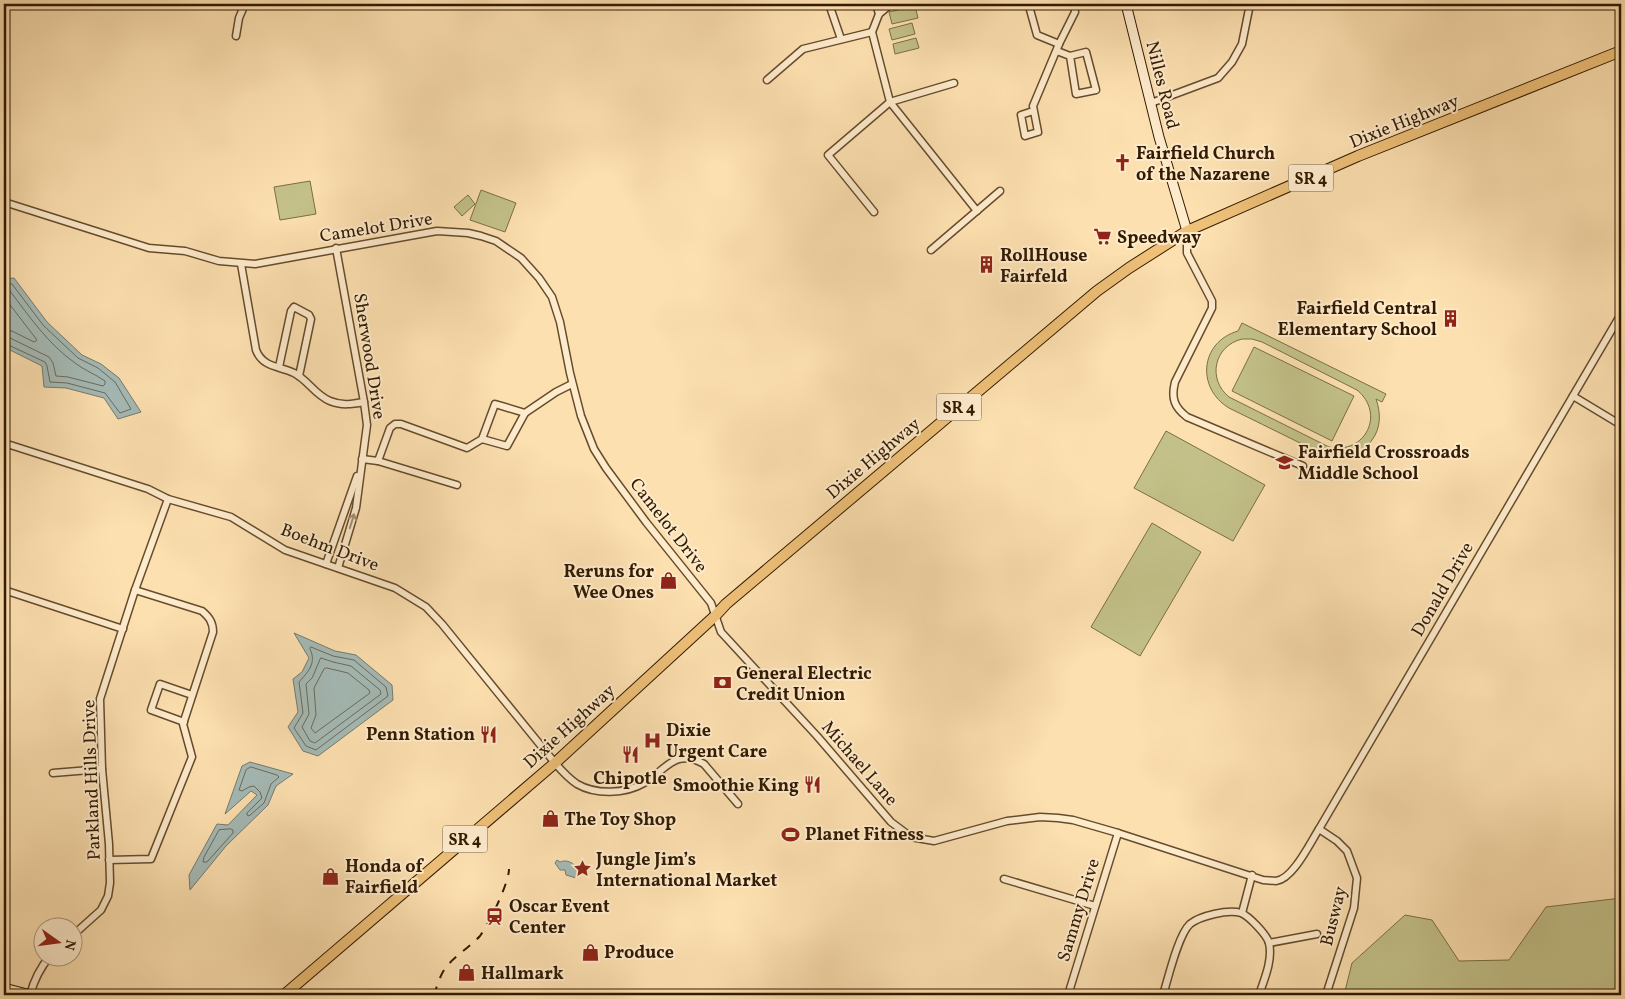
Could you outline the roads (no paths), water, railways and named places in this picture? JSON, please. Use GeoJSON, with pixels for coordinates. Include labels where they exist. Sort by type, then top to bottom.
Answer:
{"type":"FeatureCollection","features":[{"type":"Feature","properties":{"kind":"main road","name":"Dixie Highway"},"geometry":{"type":"LineString","coordinates":[[284,995],[554,763],[715,616],[730,600],[1111,281],[1187,231],[1358,156],[1621,51]]}},
{"type":"Feature","properties":{"kind":"street"},"geometry":{"type":"LineString","coordinates":[[236,36],[238,18],[245,4]]}},
{"type":"Feature","properties":{"kind":"street"},"geometry":{"type":"LineString","coordinates":[[829,4],[840,39]]}},
{"type":"Feature","properties":{"kind":"street"},"geometry":{"type":"LineString","coordinates":[[876,4],[879,14]]}},
{"type":"Feature","properties":{"kind":"street"},"geometry":{"type":"LineString","coordinates":[[891,4],[879,14],[872,32],[890,102],[977,211]]}},
{"type":"Feature","properties":{"kind":"street"},"geometry":{"type":"LineString","coordinates":[[1033,111],[1033,106],[1075,12],[1074,4]]}},
{"type":"Feature","properties":{"kind":"street","name":"Nilles Road"},"geometry":{"type":"LineString","coordinates":[[1126,4],[1151,103],[1187,231]]}},
{"type":"Feature","properties":{"kind":"street"},"geometry":{"type":"LineString","coordinates":[[1151,103],[1218,78],[1232,62],[1242,44],[1250,4]]}},
{"type":"Feature","properties":{"kind":"street"},"geometry":{"type":"LineString","coordinates":[[1029,6],[1037,36],[1070,56],[1076,94],[1096,90],[1086,52],[1070,56]]}},
{"type":"Feature","properties":{"kind":"street"},"geometry":{"type":"LineString","coordinates":[[767,80],[803,49],[872,32]]}},
{"type":"Feature","properties":{"kind":"street"},"geometry":{"type":"LineString","coordinates":[[874,212],[828,155],[890,102],[954,83]]}},
{"type":"Feature","properties":{"kind":"street"},"geometry":{"type":"LineString","coordinates":[[931,250],[1000,191]]}},
{"type":"Feature","properties":{"kind":"street","name":"Camelot Drive"},"geometry":{"type":"LineString","coordinates":[[4,202],[149,248],[185,251],[219,262],[255,264],[426,232],[452,231],[482,236],[509,249],[531,268],[552,297],[560,322],[572,384],[586,432],[597,454],[646,522],[711,603],[715,616]]}},
{"type":"Feature","properties":{"kind":"street"},"geometry":{"type":"LineString","coordinates":[[1187,231],[1187,253],[1212,301],[1212,308],[1175,382],[1172,392],[1174,403],[1178,411],[1187,418],[1303,466]]}},
{"type":"Feature","properties":{"kind":"street","name":"Sherwood Drive"},"geometry":{"type":"LineString","coordinates":[[336,248],[367,424],[356,508],[338,568]]}},
{"type":"Feature","properties":{"kind":"street"},"geometry":{"type":"LineString","coordinates":[[241,264],[258,354],[265,363],[299,376],[315,392],[331,401],[340,404],[364,402]]}},
{"type":"Feature","properties":{"kind":"street"},"geometry":{"type":"LineString","coordinates":[[278,368],[291,311],[294,307],[309,315],[311,319],[299,376]]}},
{"type":"Feature","properties":{"kind":"street","name":"Donald Drive"},"geometry":{"type":"LineString","coordinates":[[1286,877],[1319,829],[1621,314]]}},
{"type":"Feature","properties":{"kind":"street"},"geometry":{"type":"LineString","coordinates":[[482,439],[507,446],[525,413],[556,392],[572,384]]}},
{"type":"Feature","properties":{"kind":"street"},"geometry":{"type":"LineString","coordinates":[[1573,396],[1621,425]]}},
{"type":"Feature","properties":{"kind":"street"},"geometry":{"type":"LineString","coordinates":[[378,461],[390,428],[395,424],[401,424],[467,448],[482,439],[495,404],[525,413]]}},
{"type":"Feature","properties":{"kind":"street","name":"Boehm Drive"},"geometry":{"type":"LineString","coordinates":[[4,443],[231,517],[284,550],[395,588],[426,607],[442,624],[554,763],[578,784],[590,789],[608,792],[637,786],[646,782],[672,761],[689,758],[704,764],[738,804]]}},
{"type":"Feature","properties":{"kind":"street"},"geometry":{"type":"LineString","coordinates":[[362,459],[378,461],[457,485]]}},
{"type":"Feature","properties":{"kind":"street","name":"Sherwood Drive"},"geometry":{"type":"LineString","coordinates":[[326,564],[360,468]]}},
{"type":"Feature","properties":{"kind":"street","name":"Parkland Hills Drive"},"geometry":{"type":"LineString","coordinates":[[82,927],[101,910],[108,896],[110,883],[102,769],[100,699],[135,590],[168,498]]}},
{"type":"Feature","properties":{"kind":"street"},"geometry":{"type":"LineString","coordinates":[[4,590],[123,629]]}},
{"type":"Feature","properties":{"kind":"street"},"geometry":{"type":"LineString","coordinates":[[109,860],[151,859],[192,757],[183,724],[213,632],[213,625],[202,611],[135,590]]}},
{"type":"Feature","properties":{"kind":"street","name":"Michael Lane"},"geometry":{"type":"LineString","coordinates":[[715,616],[721,632],[817,736],[890,822],[912,837],[934,841],[1007,821],[1040,817],[1073,820],[1263,880],[1277,881],[1286,877]]}},
{"type":"Feature","properties":{"kind":"street"},"geometry":{"type":"LineString","coordinates":[[184,722],[151,710],[160,684],[192,695]]}},
{"type":"Feature","properties":{"kind":"street"},"geometry":{"type":"LineString","coordinates":[[54,773],[102,769]]}},
{"type":"Feature","properties":{"kind":"street","name":"Busway"},"geometry":{"type":"LineString","coordinates":[[1319,829],[1337,841],[1347,851],[1357,878],[1354,908],[1326,995]]}},
{"type":"Feature","properties":{"kind":"street","name":"Sammy Drive"},"geometry":{"type":"LineString","coordinates":[[1068,995],[1118,833]]}},
{"type":"Feature","properties":{"kind":"street"},"geometry":{"type":"LineString","coordinates":[[1242,913],[1252,875]]}},
{"type":"Feature","properties":{"kind":"street"},"geometry":{"type":"LineString","coordinates":[[1004,879],[1095,906]]}},
{"type":"Feature","properties":{"kind":"street"},"geometry":{"type":"LineString","coordinates":[[1163,995],[1181,938],[1189,925],[1203,917],[1224,913],[1242,913],[1260,929],[1269,943],[1269,964],[1259,995]]}},
{"type":"Feature","properties":{"kind":"street"},"geometry":{"type":"LineString","coordinates":[[1269,943],[1316,934]]}},
{"type":"Feature","properties":{"kind":"street"},"geometry":{"type":"LineString","coordinates":[[4,988],[30,995],[42,966]]}},
{"type":"Feature","properties":{"kind":"water"},"geometry":{"type":"Polygon","coordinates":[[[14,278],[47,322],[82,355],[101,364],[119,378],[141,412],[118,419],[104,398],[66,388],[44,387],[42,366],[4,347],[4,279],[14,278]]]}},
{"type":"Feature","properties":{"kind":"water"},"geometry":{"type":"Polygon","coordinates":[[[294,633],[335,651],[356,655],[392,685],[393,700],[318,756],[303,751],[288,727],[298,712],[293,679],[302,672],[309,658],[294,633]]]}},
{"type":"Feature","properties":{"kind":"water"},"geometry":{"type":"Polygon","coordinates":[[[250,762],[293,774],[276,786],[268,805],[226,846],[190,890],[189,875],[217,824],[228,825],[257,795],[251,791],[225,814],[242,766],[250,762]]]}},
{"type":"Feature","properties":{"kind":"water"},"geometry":{"type":"Polygon","coordinates":[[[557,860],[572,863],[581,874],[576,878],[566,875],[565,870],[560,870],[555,863],[557,860]]]}},
{"type":"Feature","properties":{"kind":"railway"},"geometry":{"type":"LineString","coordinates":[[434,995],[440,977],[446,967],[476,940],[484,930],[502,893],[509,869]]}},
{"type":"Feature","properties":{"kind":"place","name":"Fairfield Church of the Nazarene"},"geometry":{"type":"Point","coordinates":[1122,163]}},
{"type":"Feature","properties":{"kind":"place","name":"Speedway"},"geometry":{"type":"Point","coordinates":[1103,237]}},
{"type":"Feature","properties":{"kind":"place","name":"RollHouse Fairfeld"},"geometry":{"type":"Point","coordinates":[986,265]}},
{"type":"Feature","properties":{"kind":"place","name":"Fairfield Central Elementary School"},"geometry":{"type":"Point","coordinates":[1451,318]}},
{"type":"Feature","properties":{"kind":"place","name":"Fairfield Crossroads Middle School"},"geometry":{"type":"Point","coordinates":[1284,462]}},
{"type":"Feature","properties":{"kind":"place","name":"Reruns for Wee Ones"},"geometry":{"type":"Point","coordinates":[668,581]}},
{"type":"Feature","properties":{"kind":"place","name":"General Electric Credit Union"},"geometry":{"type":"Point","coordinates":[722,683]}},
{"type":"Feature","properties":{"kind":"place","name":"Penn Station"},"geometry":{"type":"Point","coordinates":[489,734]}},
{"type":"Feature","properties":{"kind":"place","name":"Dixie Urgent Care"},"geometry":{"type":"Point","coordinates":[652,740]}},
{"type":"Feature","properties":{"kind":"place","name":"Chipotle"},"geometry":{"type":"Point","coordinates":[630,755]}},
{"type":"Feature","properties":{"kind":"place","name":"Smoothie King"},"geometry":{"type":"Point","coordinates":[813,785]}},
{"type":"Feature","properties":{"kind":"place","name":"The Toy Shop"},"geometry":{"type":"Point","coordinates":[550,819]}},
{"type":"Feature","properties":{"kind":"place","name":"Planet Fitness"},"geometry":{"type":"Point","coordinates":[791,834]}},
{"type":"Feature","properties":{"kind":"place","name":"Jungle Jim’s International Market"},"geometry":{"type":"Point","coordinates":[582,869]}},
{"type":"Feature","properties":{"kind":"place","name":"Honda of Fairfield"},"geometry":{"type":"Point","coordinates":[331,876]}},
{"type":"Feature","properties":{"kind":"place","name":"Oscar Event Center"},"geometry":{"type":"Point","coordinates":[495,916]}},
{"type":"Feature","properties":{"kind":"place","name":"Produce"},"geometry":{"type":"Point","coordinates":[590,952]}},
{"type":"Feature","properties":{"kind":"place","name":"Hallmark"},"geometry":{"type":"Point","coordinates":[467,973]}}]}
